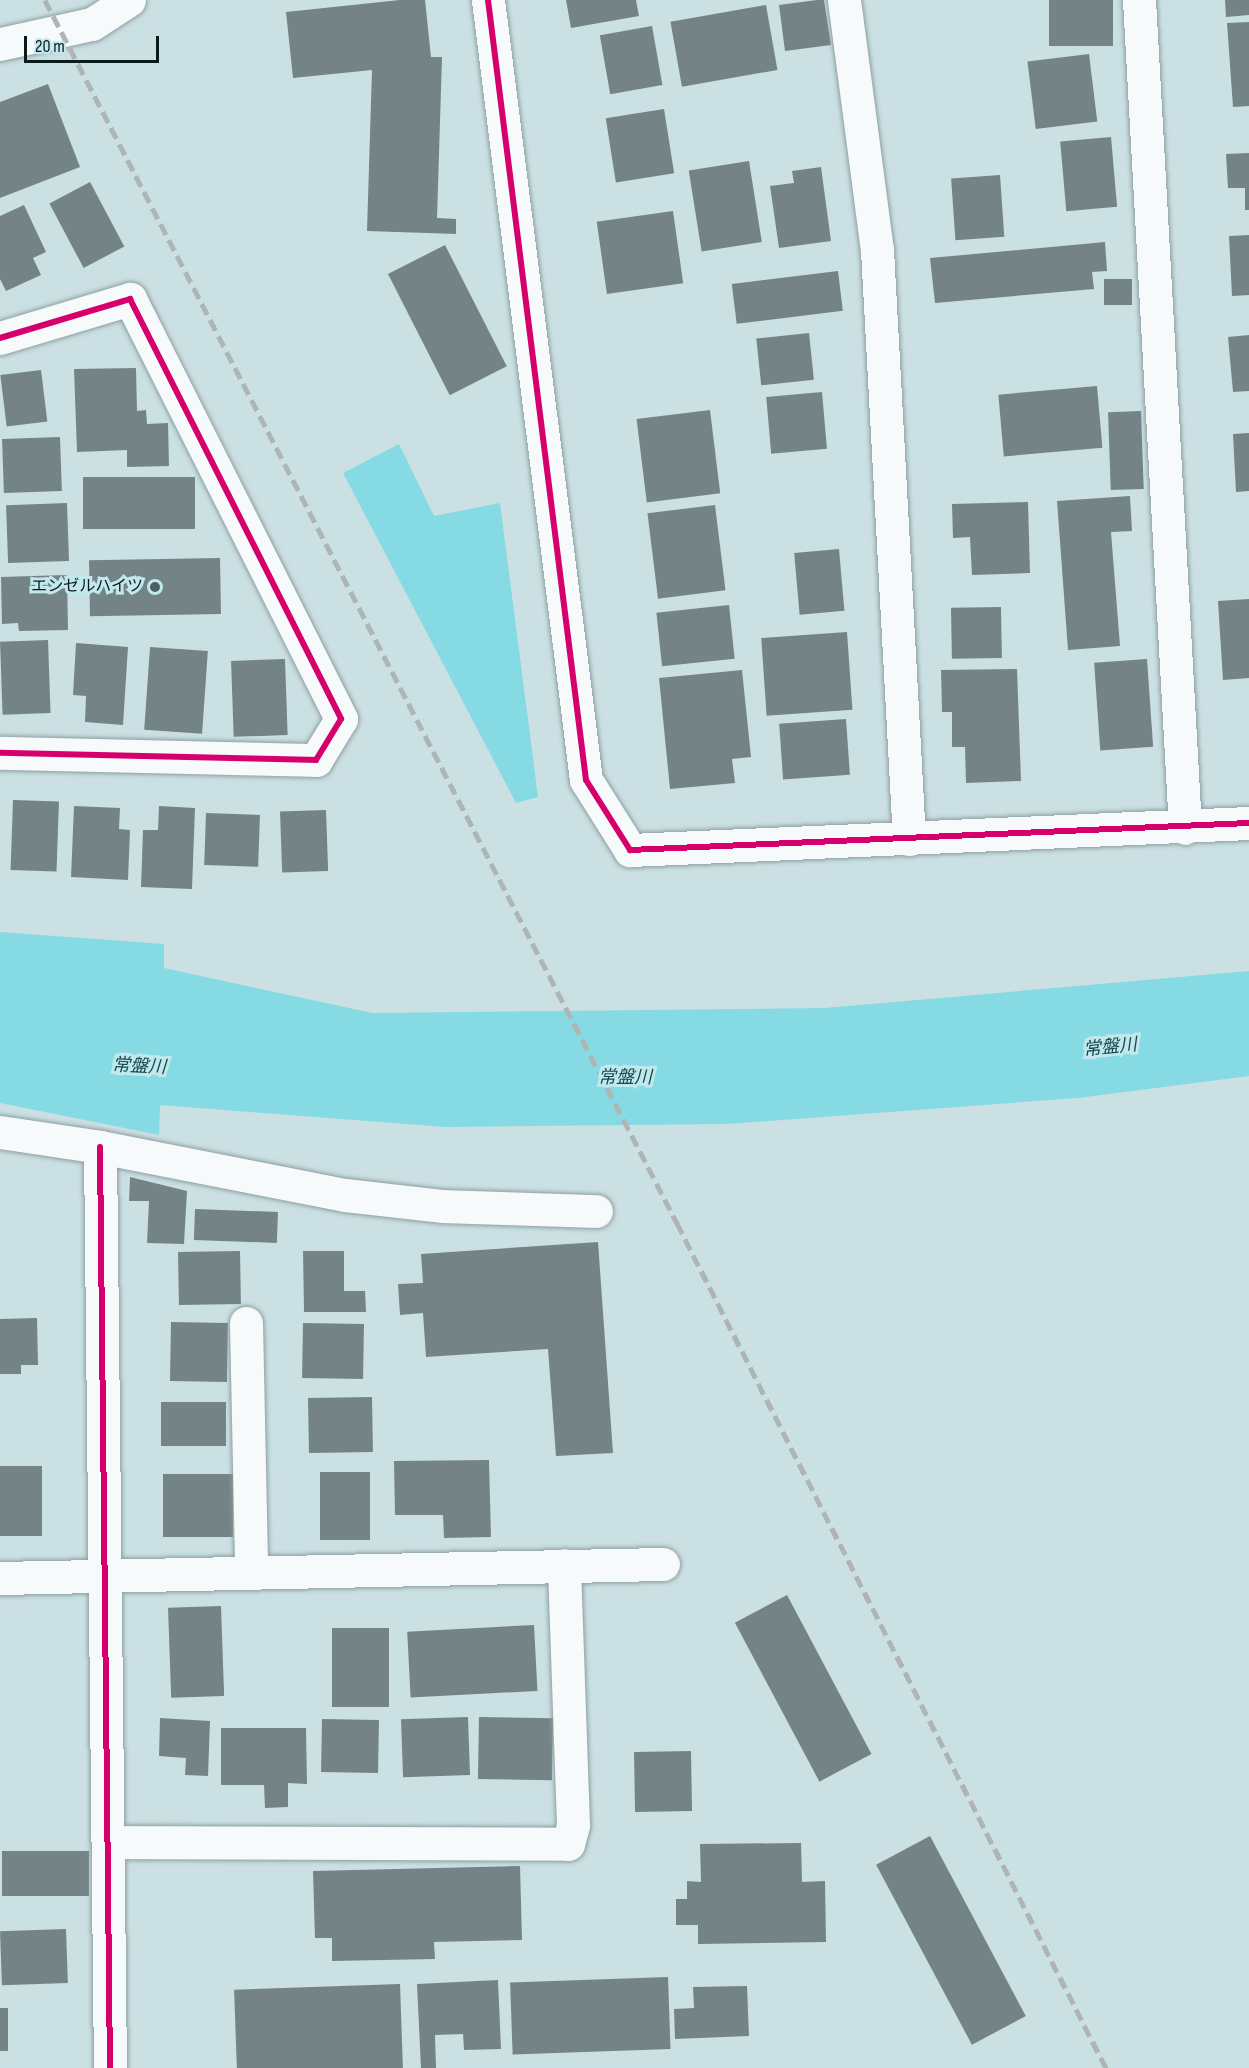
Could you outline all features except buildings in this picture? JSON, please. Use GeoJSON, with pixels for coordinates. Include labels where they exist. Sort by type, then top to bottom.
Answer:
{"type":"FeatureCollection","features":[{"type":"Feature","properties":{"kind":"street"},"geometry":{"type":"LineString","coordinates":[[0,44],[92,24],[129,0]]}},
{"type":"Feature","properties":{"kind":"street"},"geometry":{"type":"LineString","coordinates":[[488,0],[586,780],[630,850],[1185,828],[1249,823]]}},
{"type":"Feature","properties":{"kind":"street"},"geometry":{"type":"LineString","coordinates":[[844,0],[877,250],[909,839]]}},
{"type":"Feature","properties":{"kind":"street"},"geometry":{"type":"LineString","coordinates":[[1139,0],[1185,828]]}},
{"type":"Feature","properties":{"kind":"street"},"geometry":{"type":"LineString","coordinates":[[0,339],[130,298],[341,719],[316,760],[0,753]]}},
{"type":"Feature","properties":{"kind":"street"},"geometry":{"type":"LineString","coordinates":[[0,1132],[100,1147],[345,1195],[444,1206],[596,1211]]}},
{"type":"Feature","properties":{"kind":"street"},"geometry":{"type":"LineString","coordinates":[[100,1147],[110,2068]]}},
{"type":"Feature","properties":{"kind":"street"},"geometry":{"type":"LineString","coordinates":[[246,1323],[251,1571]]}},
{"type":"Feature","properties":{"kind":"street"},"geometry":{"type":"LineString","coordinates":[[0,1578],[663,1564]]}},
{"type":"Feature","properties":{"kind":"street"},"geometry":{"type":"LineString","coordinates":[[108,1842],[568,1844],[573,1825],[564,1565]]}},
{"type":"Feature","properties":{"kind":"water"},"geometry":{"type":"Polygon","coordinates":[[[399,444],[434,516],[500,503],[538,797],[516,803],[343,473],[399,444]]]}},
{"type":"Feature","properties":{"kind":"water","name":"常盤川"},"geometry":{"type":"Polygon","coordinates":[[[0,932],[164,944],[164,968],[372,1013],[825,1008],[1249,971],[1249,1076],[1078,1098],[727,1124],[445,1127],[160,1105],[159,1135],[0,1103],[0,932]]]}},
{"type":"Feature","properties":{"kind":"railway"},"geometry":{"type":"LineString","coordinates":[[45,0],[677,1223],[1106,2068]]}},
{"type":"Feature","properties":{"kind":"cycle path"},"geometry":{"type":"LineString","coordinates":[[488,0],[586,780],[630,850],[1249,823]]}},
{"type":"Feature","properties":{"kind":"cycle path"},"geometry":{"type":"LineString","coordinates":[[0,338],[130,299],[341,719],[316,760],[0,753]]}},
{"type":"Feature","properties":{"kind":"cycle path"},"geometry":{"type":"LineString","coordinates":[[100,1147],[110,2068]]}},
{"type":"Feature","properties":{"kind":"place","name":"エンゼルハイツ"},"geometry":{"type":"Point","coordinates":[155,587]}}]}
